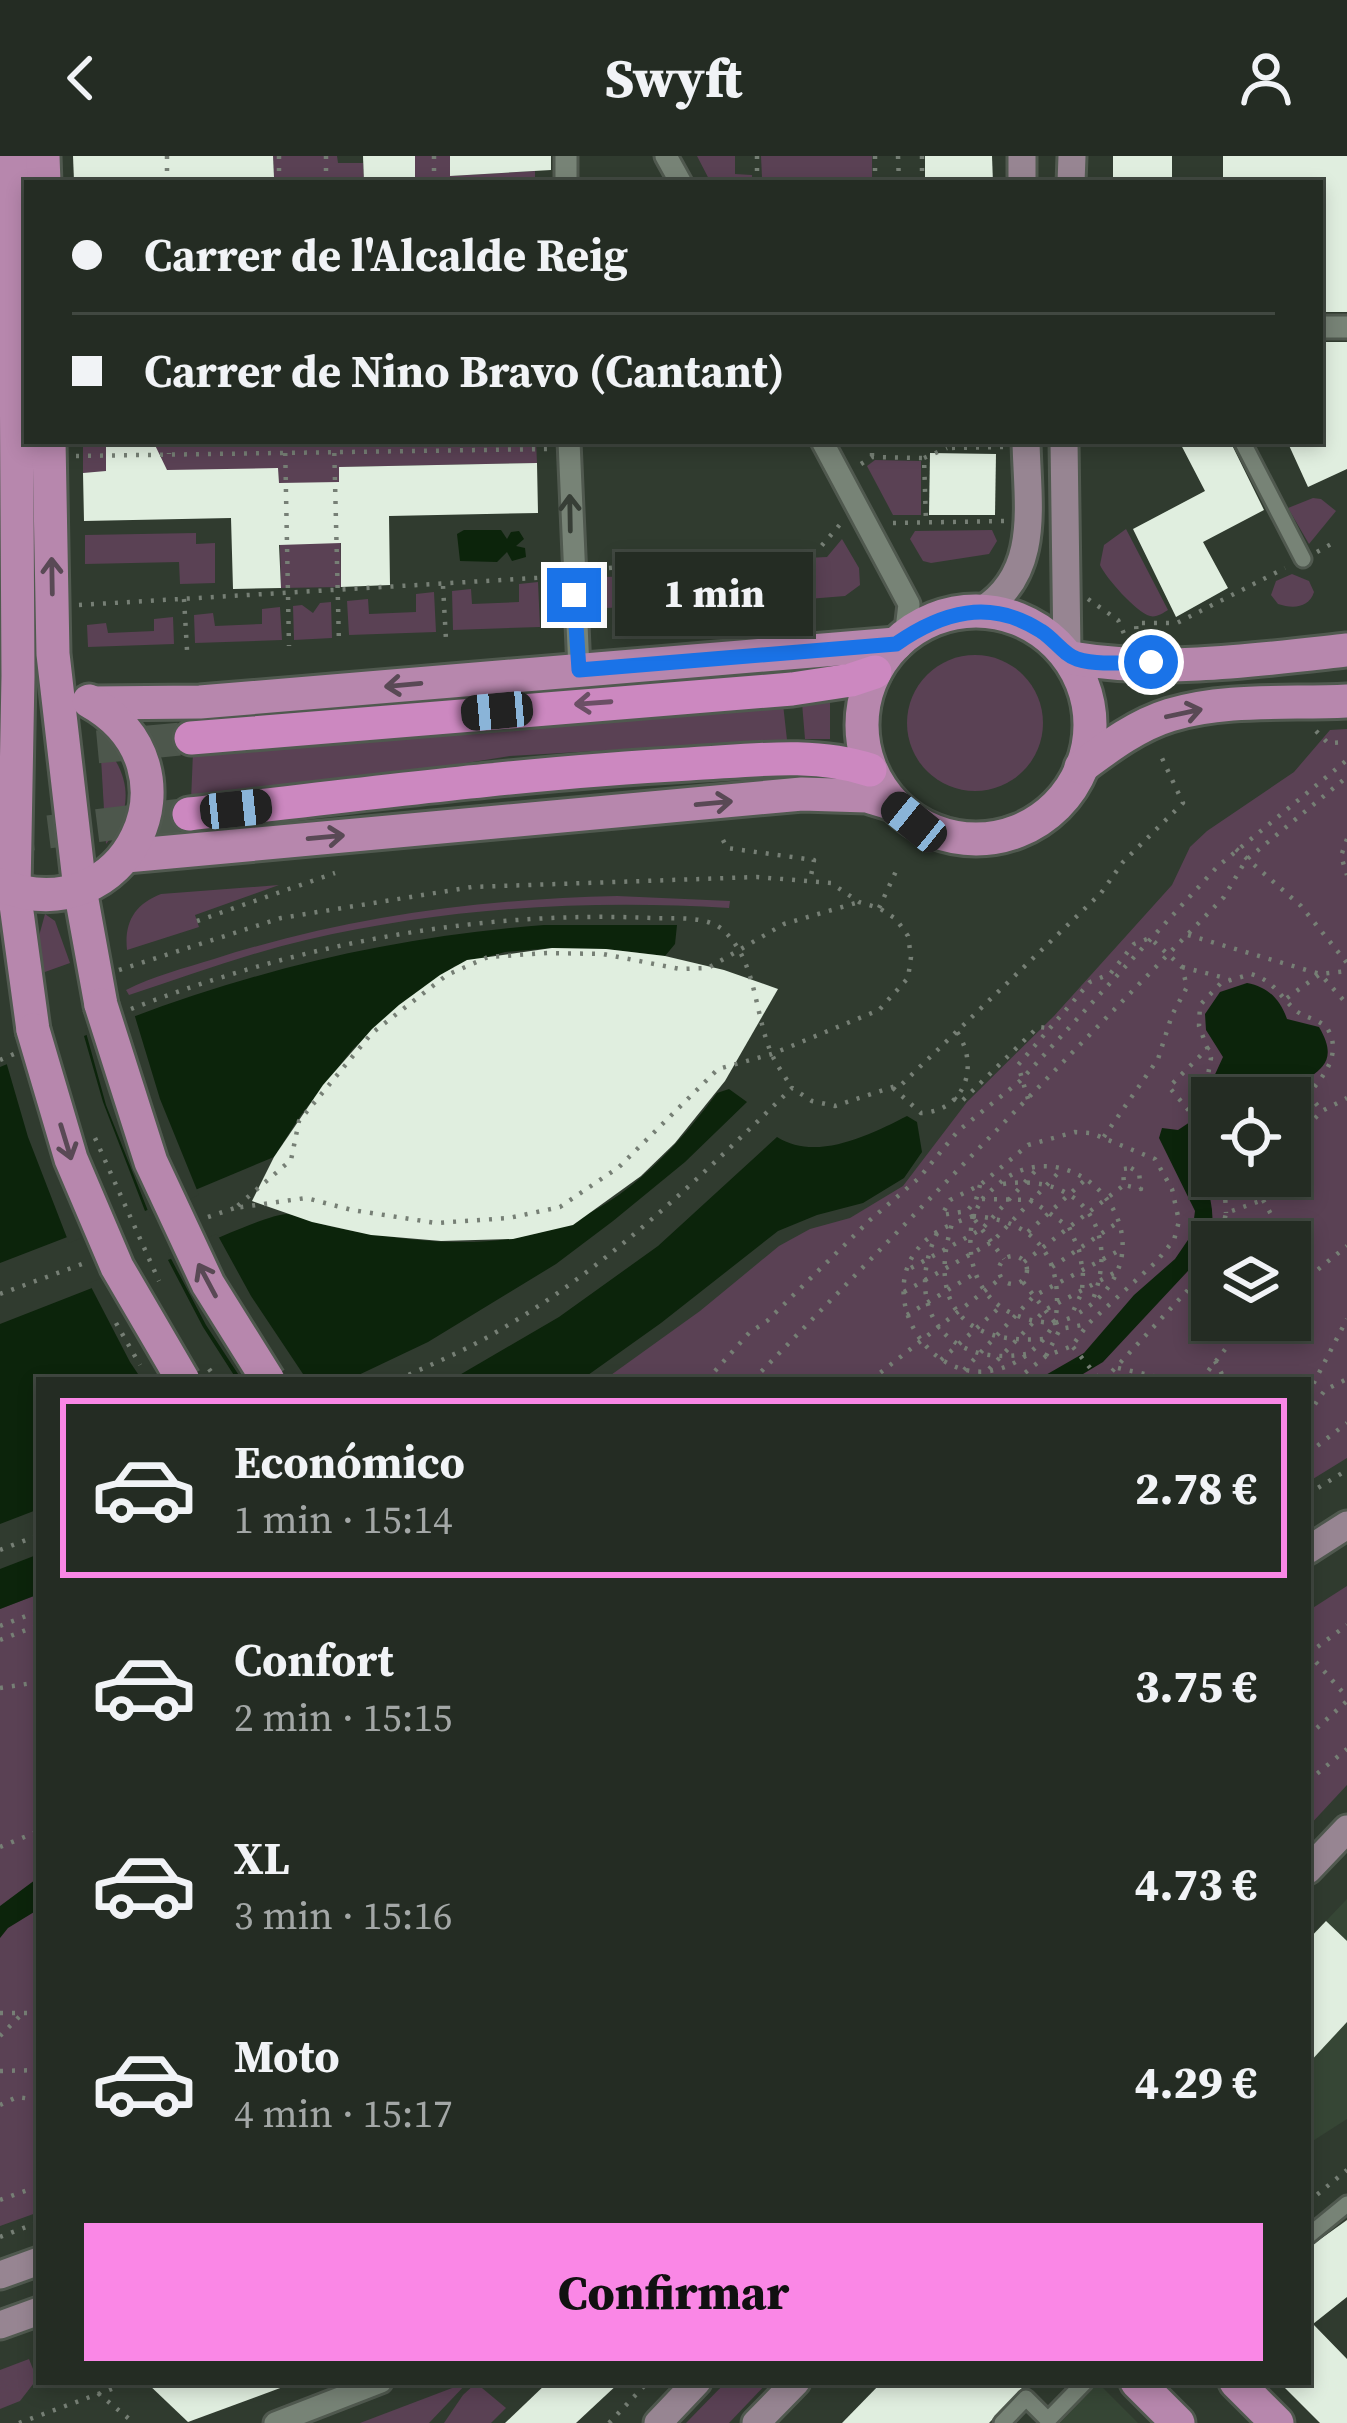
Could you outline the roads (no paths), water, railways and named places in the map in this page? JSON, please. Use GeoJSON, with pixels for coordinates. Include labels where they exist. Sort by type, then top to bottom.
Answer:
{"type":"FeatureCollection","features":[{"type":"Feature","properties":{"kind":"highway"},"geometry":{"type":"LineString","coordinates":[[191,738],[792,689],[875,672]]}},
{"type":"Feature","properties":{"kind":"highway"},"geometry":{"type":"LineString","coordinates":[[189,814],[496,778],[654,766],[799,760],[841,762],[870,770]]}},
{"type":"Feature","properties":{"kind":"main road"},"geometry":{"type":"LineString","coordinates":[[15,156],[18,676],[8,699],[7,888],[27,1041],[117,1267],[192,1367]]}},
{"type":"Feature","properties":{"kind":"main road"},"geometry":{"type":"LineString","coordinates":[[982,610],[1001,596],[1026,554],[1015,444]]}},
{"type":"Feature","properties":{"kind":"main road"},"geometry":{"type":"LineString","coordinates":[[1064,444],[1069,656],[1087,706],[1089,728],[1081,767]]}},
{"type":"Feature","properties":{"kind":"main road"},"geometry":{"type":"LineString","coordinates":[[63,448],[53,654],[80,890],[151,1162],[208,1284],[266,1377]]}},
{"type":"Feature","properties":{"kind":"main road"},"geometry":{"type":"LineString","coordinates":[[890,803],[870,770],[861,726],[863,705],[875,672],[900,641],[928,622],[982,610],[1024,622],[1069,656],[1131,652],[1227,662],[1347,650]]}},
{"type":"Feature","properties":{"kind":"main road"},"geometry":{"type":"LineString","coordinates":[[93,703],[200,703],[900,641]]}},
{"type":"Feature","properties":{"kind":"main road"},"geometry":{"type":"LineString","coordinates":[[7,888],[47,896],[80,890],[105,876],[126,856],[144,821],[147,782],[135,744],[110,714],[93,703],[59,692],[8,699]]}},
{"type":"Feature","properties":{"kind":"main road"},"geometry":{"type":"LineString","coordinates":[[126,856],[802,794],[867,796],[890,803],[934,832],[977,840],[1019,831],[1055,806],[1081,767],[1129,734],[1168,715],[1217,707],[1347,701]]}},
{"type":"Feature","properties":{"kind":"main road"},"geometry":{"type":"LineString","coordinates":[[1311,1548],[1347,1525]]}},
{"type":"Feature","properties":{"kind":"main road"},"geometry":{"type":"LineString","coordinates":[[1311,1867],[1347,1829]]}},
{"type":"Feature","properties":{"kind":"main road"},"geometry":{"type":"LineString","coordinates":[[0,2276],[36,2262]]}},
{"type":"Feature","properties":{"kind":"main road"},"geometry":{"type":"LineString","coordinates":[[0,2325],[36,2312]]}},
{"type":"Feature","properties":{"kind":"main road"},"geometry":{"type":"LineString","coordinates":[[658,2423],[694,2385]]}},
{"type":"Feature","properties":{"kind":"main road"},"geometry":{"type":"LineString","coordinates":[[757,2423],[793,2385]]}},
{"type":"Feature","properties":{"kind":"main road"},"geometry":{"type":"LineString","coordinates":[[1140,2385],[1178,2423]]}},
{"type":"Feature","properties":{"kind":"main road"},"geometry":{"type":"LineString","coordinates":[[1240,2385],[1277,2423]]}},
{"type":"Feature","properties":{"kind":"street"},"geometry":{"type":"LineString","coordinates":[[824,444],[909,604],[900,641]]}},
{"type":"Feature","properties":{"kind":"street"},"geometry":{"type":"LineString","coordinates":[[1244,444],[1304,559]]}},
{"type":"Feature","properties":{"kind":"street"},"geometry":{"type":"LineString","coordinates":[[559,445],[579,670]]}},
{"type":"Feature","properties":{"kind":"street"},"geometry":{"type":"LineString","coordinates":[[1311,2234],[1347,2204]]}},
{"type":"Feature","properties":{"kind":"street"},"geometry":{"type":"LineString","coordinates":[[275,2423],[373,2385]]}},
{"type":"Feature","properties":{"kind":"street"},"geometry":{"type":"LineString","coordinates":[[1002,2423],[1026,2398],[1048,2420],[1082,2385]]}},
{"type":"Feature","properties":{"kind":"tunnel"},"geometry":{"type":"LineString","coordinates":[[0,756],[191,738]]}},
{"type":"Feature","properties":{"kind":"tunnel"},"geometry":{"type":"LineString","coordinates":[[0,838],[189,814]]}}]}
